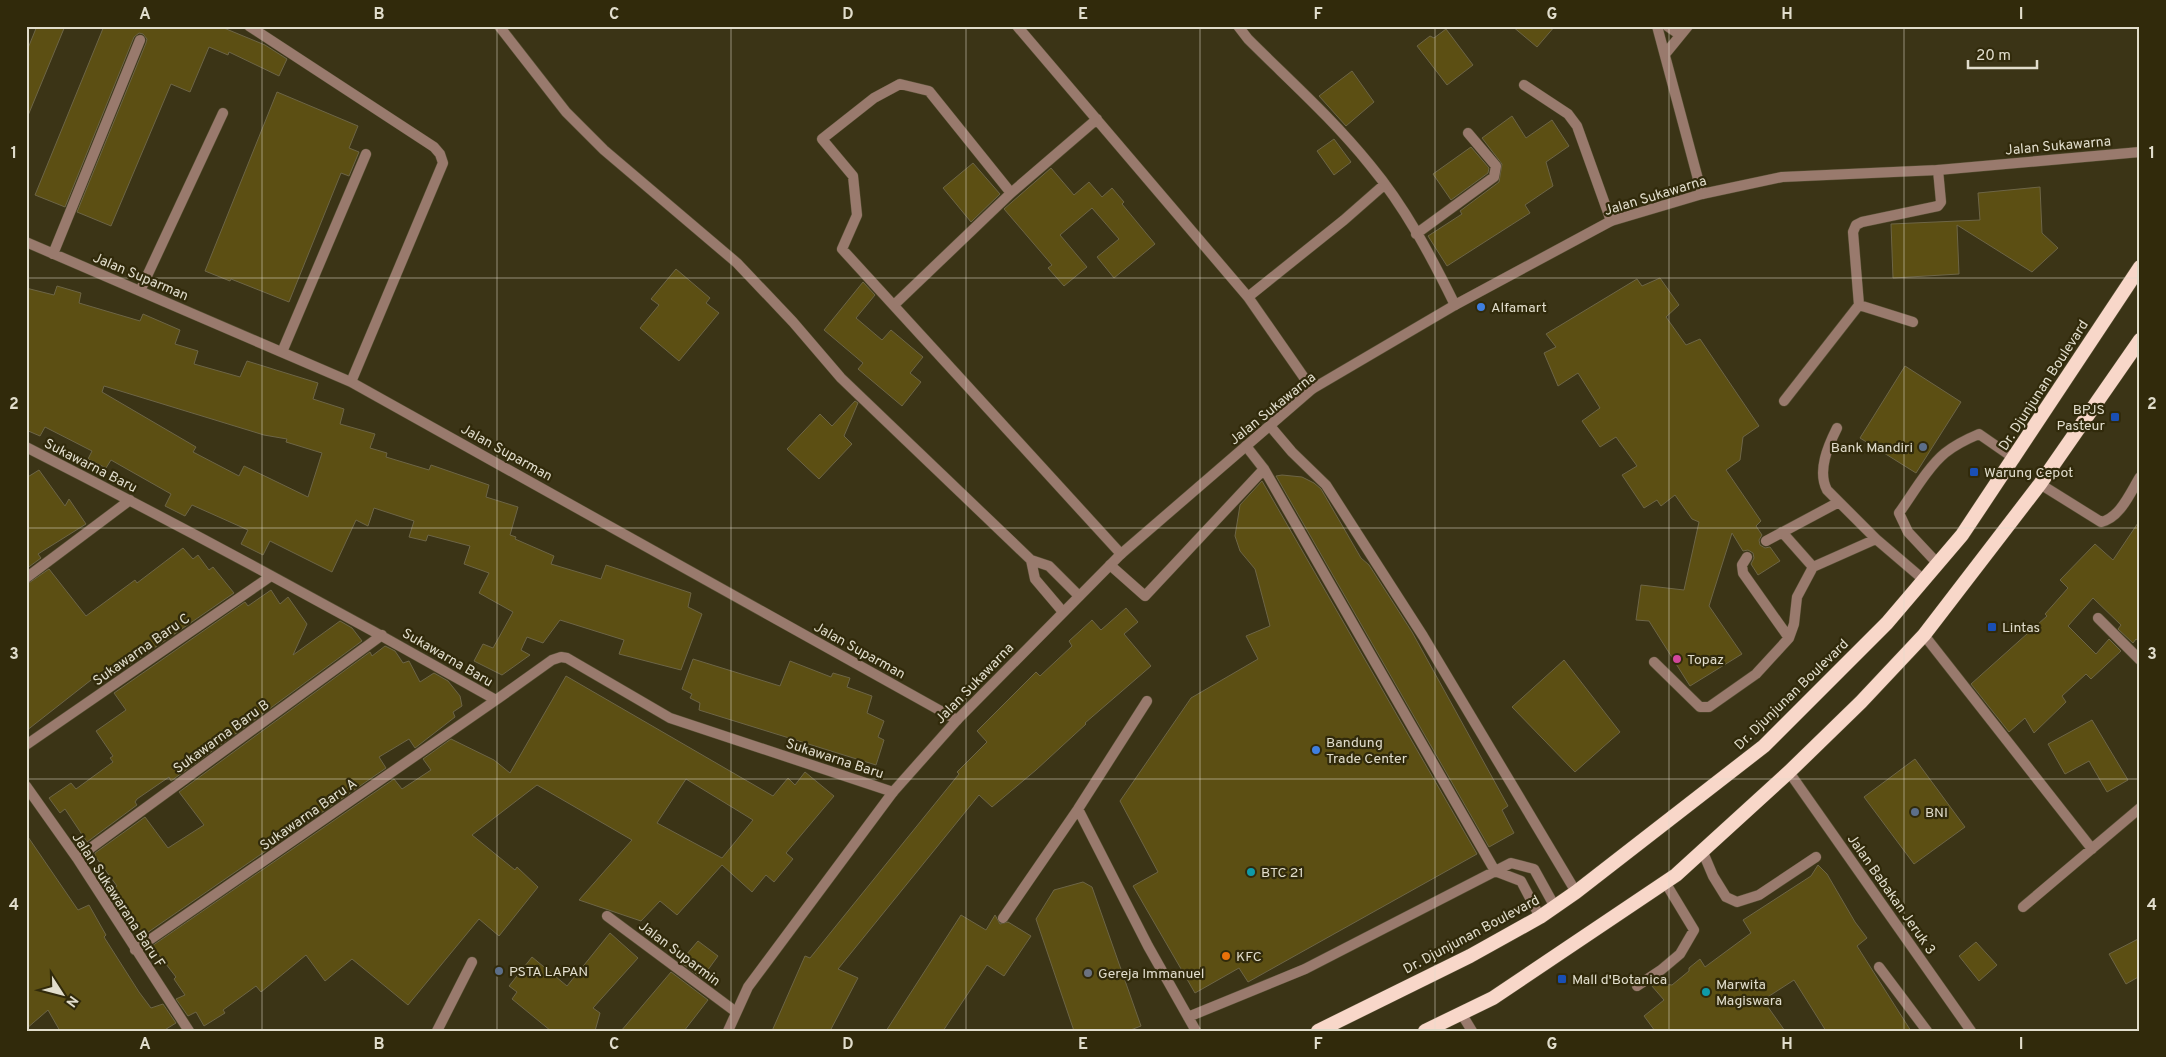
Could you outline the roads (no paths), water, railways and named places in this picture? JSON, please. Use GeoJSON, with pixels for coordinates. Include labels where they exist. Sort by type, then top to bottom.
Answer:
{"type":"FeatureCollection","features":[{"type":"Feature","properties":{"kind":"highway","name":"Dr. Djunjunan Boulevard"},"geometry":{"type":"LineString","coordinates":[[1318,1031],[1470,956],[1540,917],[1576,892],[1764,746],[1887,622],[1962,535],[2015,458],[2140,267]]}},
{"type":"Feature","properties":{"kind":"highway"},"geometry":{"type":"LineString","coordinates":[[1424,1031],[1493,998],[1676,875],[1790,772],[1861,702],[1924,635],[2040,484],[2140,340]]}},
{"type":"Feature","properties":{"kind":"street"},"geometry":{"type":"LineString","coordinates":[[249,26],[434,147],[440,154],[443,163],[441,173],[351,382]]}},
{"type":"Feature","properties":{"kind":"street"},"geometry":{"type":"LineString","coordinates":[[499,26],[566,112],[604,150],[737,263],[793,322],[841,378],[1031,560],[1048,566],[1079,596]]}},
{"type":"Feature","properties":{"kind":"street"},"geometry":{"type":"LineString","coordinates":[[1018,26],[1248,297],[1312,389]]}},
{"type":"Feature","properties":{"kind":"street"},"geometry":{"type":"LineString","coordinates":[[1238,26],[1248,39],[1341,131],[1385,184],[1428,251],[1455,305]]}},
{"type":"Feature","properties":{"kind":"street"},"geometry":{"type":"LineString","coordinates":[[1657,26],[1666,53],[1684,134],[1702,194]]}},
{"type":"Feature","properties":{"kind":"street"},"geometry":{"type":"LineString","coordinates":[[1667,26],[1680,35]]}},
{"type":"Feature","properties":{"kind":"street"},"geometry":{"type":"LineString","coordinates":[[1666,53],[1688,26]]}},
{"type":"Feature","properties":{"kind":"street"},"geometry":{"type":"LineString","coordinates":[[53,254],[140,40]]}},
{"type":"Feature","properties":{"kind":"street"},"geometry":{"type":"LineString","coordinates":[[1010,193],[929,91],[900,84],[874,98],[822,140],[853,176],[858,215],[842,249],[1121,554]]}},
{"type":"Feature","properties":{"kind":"street"},"geometry":{"type":"LineString","coordinates":[[1524,84],[1568,114],[1577,126],[1610,221]]}},
{"type":"Feature","properties":{"kind":"street"},"geometry":{"type":"LineString","coordinates":[[140,291],[223,113]]}},
{"type":"Feature","properties":{"kind":"street"},"geometry":{"type":"LineString","coordinates":[[894,305],[1010,193],[1097,119]]}},
{"type":"Feature","properties":{"kind":"street"},"geometry":{"type":"LineString","coordinates":[[1416,234],[1494,177],[1496,166],[1468,133]]}},
{"type":"Feature","properties":{"kind":"street","name":"Jalan Sukawarna"},"geometry":{"type":"LineString","coordinates":[[728,1031],[748,987],[893,792],[957,720],[1121,554],[1312,389],[1455,305],[1610,221],[1702,194],[1782,177],[1938,170],[2140,152]]}},
{"type":"Feature","properties":{"kind":"street"},"geometry":{"type":"LineString","coordinates":[[282,352],[366,154]]}},
{"type":"Feature","properties":{"kind":"street"},"geometry":{"type":"LineString","coordinates":[[1784,401],[1859,305],[1853,232],[1856,226],[1862,222],[1938,206],[1941,202],[1938,170]]}},
{"type":"Feature","properties":{"kind":"street"},"geometry":{"type":"LineString","coordinates":[[1248,297],[1344,220],[1385,184]]}},
{"type":"Feature","properties":{"kind":"street","name":"Jalan Suparman"},"geometry":{"type":"LineString","coordinates":[[26,242],[351,382],[957,720]]}},
{"type":"Feature","properties":{"kind":"street"},"geometry":{"type":"LineString","coordinates":[[1859,305],[1912,322]]}},
{"type":"Feature","properties":{"kind":"street"},"geometry":{"type":"LineString","coordinates":[[1270,426],[1298,458],[1326,484],[1423,636],[1576,892]]}},
{"type":"Feature","properties":{"kind":"street"},"geometry":{"type":"LineString","coordinates":[[1837,428],[1829,444],[1822,472],[1823,482],[1839,502],[1876,539],[1924,580]]}},
{"type":"Feature","properties":{"kind":"street"},"geometry":{"type":"LineString","coordinates":[[1938,564],[1908,532],[1899,513],[1944,454],[1964,441],[1979,434],[2015,458]]}},
{"type":"Feature","properties":{"kind":"street"},"geometry":{"type":"LineString","coordinates":[[1246,446],[1264,469],[1495,871],[1521,881],[1540,917]]}},
{"type":"Feature","properties":{"kind":"street","name":"Sukawarna Baru"},"geometry":{"type":"LineString","coordinates":[[26,447],[130,500],[382,635],[496,700],[552,660],[561,657],[567,658],[670,718],[893,792]]}},
{"type":"Feature","properties":{"kind":"street"},"geometry":{"type":"LineString","coordinates":[[1110,565],[1145,596],[1264,469]]}},
{"type":"Feature","properties":{"kind":"street"},"geometry":{"type":"LineString","coordinates":[[2040,484],[2101,522],[2110,520],[2117,513],[2140,478]]}},
{"type":"Feature","properties":{"kind":"street"},"geometry":{"type":"LineString","coordinates":[[26,578],[130,500]]}},
{"type":"Feature","properties":{"kind":"street"},"geometry":{"type":"LineString","coordinates":[[1766,541],[1839,502]]}},
{"type":"Feature","properties":{"kind":"street"},"geometry":{"type":"LineString","coordinates":[[1782,532],[1813,567]]}},
{"type":"Feature","properties":{"kind":"street"},"geometry":{"type":"LineString","coordinates":[[1654,662],[1700,707],[1705,708],[1756,674],[1789,638],[1794,624],[1798,597],[1813,567],[1876,539]]}},
{"type":"Feature","properties":{"kind":"street"},"geometry":{"type":"LineString","coordinates":[[1747,557],[1742,565],[1743,573],[1789,638]]}},
{"type":"Feature","properties":{"kind":"street"},"geometry":{"type":"LineString","coordinates":[[1031,560],[1035,579],[1063,612]]}},
{"type":"Feature","properties":{"kind":"street","name":"Sukawarna Baru C"},"geometry":{"type":"LineString","coordinates":[[26,745],[271,576]]}},
{"type":"Feature","properties":{"kind":"street"},"geometry":{"type":"LineString","coordinates":[[2098,618],[2140,660]]}},
{"type":"Feature","properties":{"kind":"street","name":"Sukawarna Baru B"},"geometry":{"type":"LineString","coordinates":[[77,858],[382,635]]}},
{"type":"Feature","properties":{"kind":"street"},"geometry":{"type":"LineString","coordinates":[[1924,635],[2092,848]]}},
{"type":"Feature","properties":{"kind":"street","name":"Sukawarna Baru A"},"geometry":{"type":"LineString","coordinates":[[135,950],[496,700]]}},
{"type":"Feature","properties":{"kind":"street"},"geometry":{"type":"LineString","coordinates":[[1003,918],[1078,809],[1147,701]]}},
{"type":"Feature","properties":{"kind":"street","name":"Jalan Babakan Jeruk 3"},"geometry":{"type":"LineString","coordinates":[[1790,772],[1971,1031]]}},
{"type":"Feature","properties":{"kind":"street","name":"Jalan Sukawarana Baru F"},"geometry":{"type":"LineString","coordinates":[[26,786],[77,858],[189,1031]]}},
{"type":"Feature","properties":{"kind":"street"},"geometry":{"type":"LineString","coordinates":[[2023,907],[2140,808]]}},
{"type":"Feature","properties":{"kind":"street"},"geometry":{"type":"LineString","coordinates":[[1078,809],[1148,946],[1196,1031]]}},
{"type":"Feature","properties":{"kind":"street"},"geometry":{"type":"LineString","coordinates":[[1702,850],[1713,876],[1726,897],[1737,902],[1759,895],[1816,857]]}},
{"type":"Feature","properties":{"kind":"street"},"geometry":{"type":"LineString","coordinates":[[1188,1017],[1305,969],[1511,863],[1534,869],[1555,907]]}},
{"type":"Feature","properties":{"kind":"street"},"geometry":{"type":"LineString","coordinates":[[1637,986],[1680,954],[1694,930],[1666,882]]}},
{"type":"Feature","properties":{"kind":"street","name":"Jalan Suparmin"},"geometry":{"type":"LineString","coordinates":[[607,916],[736,1012]]}},
{"type":"Feature","properties":{"kind":"street"},"geometry":{"type":"LineString","coordinates":[[437,1031],[472,962]]}},
{"type":"Feature","properties":{"kind":"street"},"geometry":{"type":"LineString","coordinates":[[1879,967],[1927,1031]]}},
{"type":"Feature","properties":{"kind":"street"},"geometry":{"type":"LineString","coordinates":[[1461,1013],[1472,1031]]}},
{"type":"Feature","properties":{"kind":"place","name":"Alfamart"},"geometry":{"type":"Point","coordinates":[1481,307]}},
{"type":"Feature","properties":{"kind":"place","name":"BPJS Pasteur"},"geometry":{"type":"Point","coordinates":[2115,417]}},
{"type":"Feature","properties":{"kind":"place","name":"Bank Mandiri"},"geometry":{"type":"Point","coordinates":[1923,447]}},
{"type":"Feature","properties":{"kind":"place","name":"Warung Cepot"},"geometry":{"type":"Point","coordinates":[1974,472]}},
{"type":"Feature","properties":{"kind":"place","name":"Lintas"},"geometry":{"type":"Point","coordinates":[1992,627]}},
{"type":"Feature","properties":{"kind":"place","name":"Topaz"},"geometry":{"type":"Point","coordinates":[1677,659]}},
{"type":"Feature","properties":{"kind":"place","name":"Bandung Trade Center"},"geometry":{"type":"Point","coordinates":[1316,750]}},
{"type":"Feature","properties":{"kind":"place","name":"BNI"},"geometry":{"type":"Point","coordinates":[1915,812]}},
{"type":"Feature","properties":{"kind":"place","name":"BTC 21"},"geometry":{"type":"Point","coordinates":[1251,872]}},
{"type":"Feature","properties":{"kind":"place","name":"KFC"},"geometry":{"type":"Point","coordinates":[1226,956]}},
{"type":"Feature","properties":{"kind":"place","name":"PSTA LAPAN"},"geometry":{"type":"Point","coordinates":[499,971]}},
{"type":"Feature","properties":{"kind":"place","name":"Gereja Immanuel"},"geometry":{"type":"Point","coordinates":[1088,973]}},
{"type":"Feature","properties":{"kind":"place","name":"Mall d'Botanica"},"geometry":{"type":"Point","coordinates":[1562,979]}},
{"type":"Feature","properties":{"kind":"place","name":"Marwita Magiswara"},"geometry":{"type":"Point","coordinates":[1706,992]}}]}
